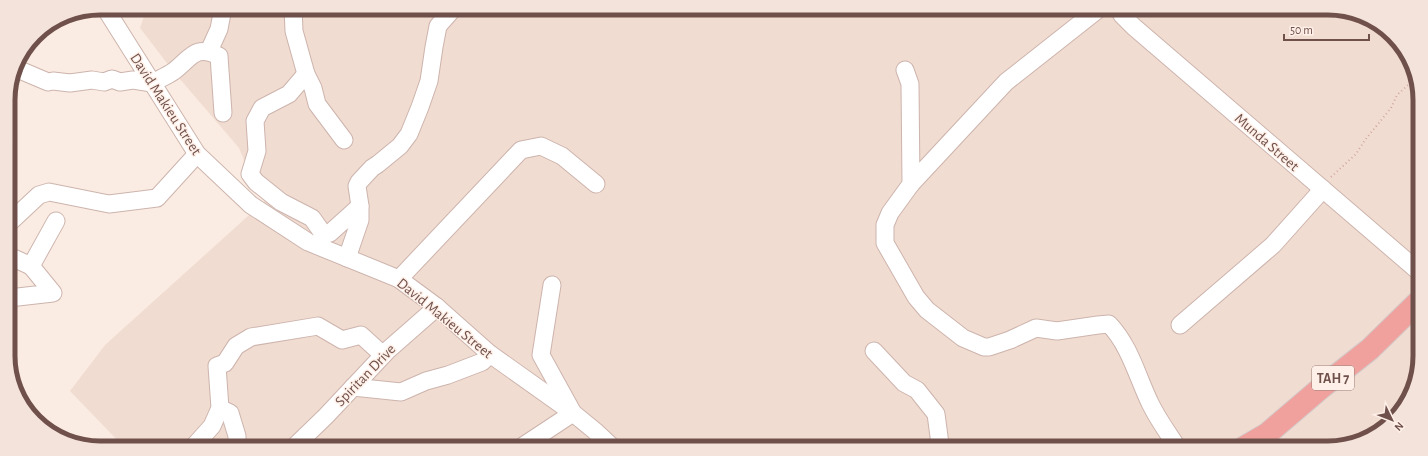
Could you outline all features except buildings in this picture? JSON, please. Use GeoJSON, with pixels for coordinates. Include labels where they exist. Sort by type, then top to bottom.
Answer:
{"type":"FeatureCollection","features":[{"type":"Feature","properties":{"kind":"highway","name":"TAH 7"},"geometry":{"type":"LineString","coordinates":[[1255,441],[1267,434],[1322,387],[1370,349],[1413,307]]}},
{"type":"Feature","properties":{"kind":"street","name":"David Makieu Street"},"geometry":{"type":"LineString","coordinates":[[109,15],[197,154],[251,205],[308,242],[399,279],[437,307],[490,354],[573,413],[606,441]]}},
{"type":"Feature","properties":{"kind":"street"},"geometry":{"type":"LineString","coordinates":[[208,51],[219,29],[222,15]]}},
{"type":"Feature","properties":{"kind":"street"},"geometry":{"type":"LineString","coordinates":[[293,15],[294,31],[306,74],[314,88],[317,104],[344,140]]}},
{"type":"Feature","properties":{"kind":"street"},"geometry":{"type":"LineString","coordinates":[[348,258],[360,220],[360,206],[357,186],[372,168],[400,146],[409,134],[429,81],[438,26],[448,15]]}},
{"type":"Feature","properties":{"kind":"street"},"geometry":{"type":"LineString","coordinates":[[1090,15],[1006,82],[911,184],[890,213],[885,225],[885,243],[916,297],[927,310],[963,338],[984,347],[989,347],[1010,340],[1036,328],[1057,332],[1109,324],[1118,334],[1134,364],[1150,403],[1173,441]]}},
{"type":"Feature","properties":{"kind":"street","name":"Munda Street"},"geometry":{"type":"LineString","coordinates":[[1122,15],[1134,27],[1413,267]]}},
{"type":"Feature","properties":{"kind":"street"},"geometry":{"type":"LineString","coordinates":[[20,70],[48,82],[53,80],[70,83],[92,80],[104,82],[112,79],[120,82],[133,80],[152,84],[173,71],[194,53],[208,51],[219,56],[223,113]]}},
{"type":"Feature","properties":{"kind":"street"},"geometry":{"type":"LineString","coordinates":[[905,70],[910,84],[911,184]]}},
{"type":"Feature","properties":{"kind":"street"},"geometry":{"type":"LineString","coordinates":[[306,74],[289,94],[262,108],[255,121],[257,151],[250,174],[256,182],[281,202],[312,218],[324,235],[330,233],[360,206]]}},
{"type":"Feature","properties":{"kind":"street"},"geometry":{"type":"LineString","coordinates":[[399,279],[521,150],[541,146],[562,156],[596,184]]}},
{"type":"Feature","properties":{"kind":"street"},"geometry":{"type":"LineString","coordinates":[[15,217],[39,195],[49,192],[109,204],[157,198],[197,154]]}},
{"type":"Feature","properties":{"kind":"street"},"geometry":{"type":"LineString","coordinates":[[1180,325],[1273,245],[1321,188]]}},
{"type":"Feature","properties":{"kind":"street"},"geometry":{"type":"LineString","coordinates":[[31,266],[56,221]]}},
{"type":"Feature","properties":{"kind":"street"},"geometry":{"type":"LineString","coordinates":[[15,259],[31,266],[53,293],[15,297]]}},
{"type":"Feature","properties":{"kind":"street"},"geometry":{"type":"LineString","coordinates":[[531,441],[573,413],[541,355],[552,285]]}},
{"type":"Feature","properties":{"kind":"street","name":"Spiritan Drive"},"geometry":{"type":"LineString","coordinates":[[300,441],[383,355],[437,307]]}},
{"type":"Feature","properties":{"kind":"street"},"geometry":{"type":"LineString","coordinates":[[199,441],[212,426],[222,405],[218,366],[225,363],[236,346],[251,337],[318,326],[342,340],[360,335],[383,355]]}},
{"type":"Feature","properties":{"kind":"street"},"geometry":{"type":"LineString","coordinates":[[874,351],[904,383],[917,390],[936,414],[940,441]]}},
{"type":"Feature","properties":{"kind":"street"},"geometry":{"type":"LineString","coordinates":[[353,387],[401,392],[426,381],[448,375],[482,362],[490,354]]}},
{"type":"Feature","properties":{"kind":"street"},"geometry":{"type":"LineString","coordinates":[[222,405],[230,413],[237,436],[237,441]]}},
{"type":"Feature","properties":{"kind":"path"},"geometry":{"type":"LineString","coordinates":[[1321,188],[1356,154],[1365,140],[1391,108],[1397,95],[1410,82]]}},
{"type":"Feature","properties":{"kind":"shaded area"},"geometry":{"type":"Polygon","coordinates":[[[145,15],[1328,15],[1350,18],[1370,26],[1388,40],[1395,48],[1404,63],[1412,89],[1413,356],[1410,378],[1400,400],[1372,400],[1372,428],[1355,436],[1333,441],[118,441],[70,391],[105,345],[268,198],[250,174],[239,148],[173,71],[140,28],[145,15]]]}}]}
